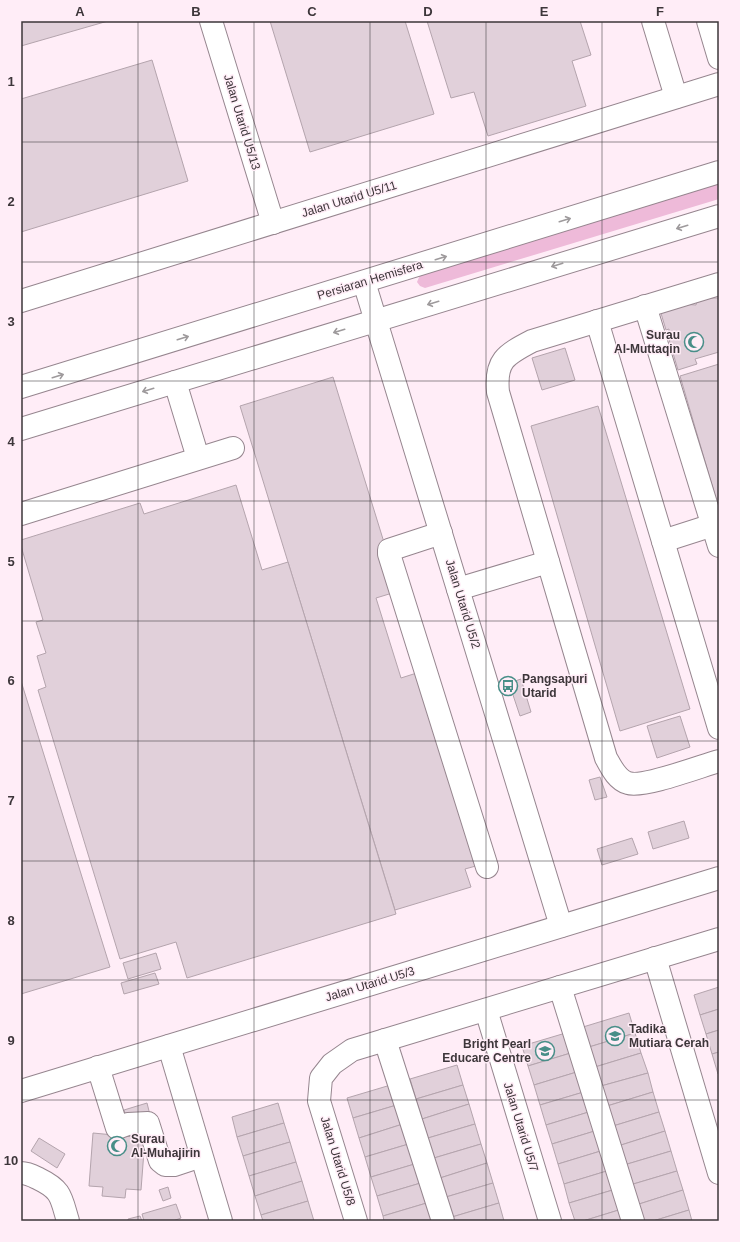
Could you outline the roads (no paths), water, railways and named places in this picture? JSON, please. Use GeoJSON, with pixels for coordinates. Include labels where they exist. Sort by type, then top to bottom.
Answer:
{"type":"FeatureCollection","features":[{"type":"Feature","properties":{"kind":"street","name":"Jalan Utarid U5/13"},"geometry":{"type":"LineString","coordinates":[[211,21],[273,223]]}},
{"type":"Feature","properties":{"kind":"street"},"geometry":{"type":"LineString","coordinates":[[653,21],[676,97]]}},
{"type":"Feature","properties":{"kind":"street"},"geometry":{"type":"LineString","coordinates":[[708,21],[719,58]]}},
{"type":"Feature","properties":{"kind":"street","name":"Jalan Utarid U5/11"},"geometry":{"type":"LineString","coordinates":[[21,301],[719,84]]}},
{"type":"Feature","properties":{"kind":"street","name":"Persiaran Hemisfera"},"geometry":{"type":"LineString","coordinates":[[21,387],[719,172]]}},
{"type":"Feature","properties":{"kind":"street"},"geometry":{"type":"LineString","coordinates":[[21,429],[719,216]]}},
{"type":"Feature","properties":{"kind":"street","name":"Jalan Utarid U5/2"},"geometry":{"type":"LineString","coordinates":[[364,282],[561,926]]}},
{"type":"Feature","properties":{"kind":"street"},"geometry":{"type":"LineString","coordinates":[[719,284],[532,341],[514,350],[501,363],[496,375],[498,392],[548,562],[606,758],[613,771],[629,784],[645,783],[719,761]]}},
{"type":"Feature","properties":{"kind":"street"},"geometry":{"type":"LineString","coordinates":[[646,306],[719,546]]}},
{"type":"Feature","properties":{"kind":"street"},"geometry":{"type":"LineString","coordinates":[[597,321],[719,728]]}},
{"type":"Feature","properties":{"kind":"street"},"geometry":{"type":"LineString","coordinates":[[175,382],[198,458]]}},
{"type":"Feature","properties":{"kind":"street"},"geometry":{"type":"LineString","coordinates":[[21,514],[233,448]]}},
{"type":"Feature","properties":{"kind":"street"},"geometry":{"type":"LineString","coordinates":[[663,541],[713,525]]}},
{"type":"Feature","properties":{"kind":"street"},"geometry":{"type":"LineString","coordinates":[[441,533],[389,550],[389,554],[487,867]]}},
{"type":"Feature","properties":{"kind":"street"},"geometry":{"type":"LineString","coordinates":[[458,588],[548,562]]}},
{"type":"Feature","properties":{"kind":"street","name":"Jalan Utarid U5/3"},"geometry":{"type":"LineString","coordinates":[[21,1091],[719,878]]}},
{"type":"Feature","properties":{"kind":"street"},"geometry":{"type":"LineString","coordinates":[[443,1221],[385,1040],[719,939]]}},
{"type":"Feature","properties":{"kind":"street"},"geometry":{"type":"LineString","coordinates":[[655,958],[719,1172]]}},
{"type":"Feature","properties":{"kind":"street"},"geometry":{"type":"LineString","coordinates":[[560,987],[633,1221]]}},
{"type":"Feature","properties":{"kind":"street","name":"Jalan Utarid U5/7"},"geometry":{"type":"LineString","coordinates":[[486,1010],[550,1221]]}},
{"type":"Feature","properties":{"kind":"street","name":"Jalan Utarid U5/8"},"geometry":{"type":"LineString","coordinates":[[356,1221],[319,1100],[321,1078],[332,1064],[352,1050],[385,1040]]}},
{"type":"Feature","properties":{"kind":"street"},"geometry":{"type":"LineString","coordinates":[[169,1046],[221,1221]]}},
{"type":"Feature","properties":{"kind":"street"},"geometry":{"type":"LineString","coordinates":[[98,1067],[117,1128],[128,1124],[148,1123],[160,1160],[165,1165],[174,1165],[202,1156]]}},
{"type":"Feature","properties":{"kind":"street"},"geometry":{"type":"LineString","coordinates":[[21,1173],[27,1173],[53,1186],[62,1199],[68,1221]]}},
{"type":"Feature","properties":{"kind":"place","name":"Surau Al-Muttaqin"},"geometry":{"type":"Point","coordinates":[694,342]}},
{"type":"Feature","properties":{"kind":"place","name":"Pangsapuri Utarid"},"geometry":{"type":"Point","coordinates":[508,686]}},
{"type":"Feature","properties":{"kind":"place","name":"Tadika Mutiara Cerah"},"geometry":{"type":"Point","coordinates":[615,1036]}},
{"type":"Feature","properties":{"kind":"place","name":"Bright Pearl Educare Centre"},"geometry":{"type":"Point","coordinates":[545,1051]}},
{"type":"Feature","properties":{"kind":"place","name":"Surau Al-Muhajirin"},"geometry":{"type":"Point","coordinates":[117,1146]}}]}
